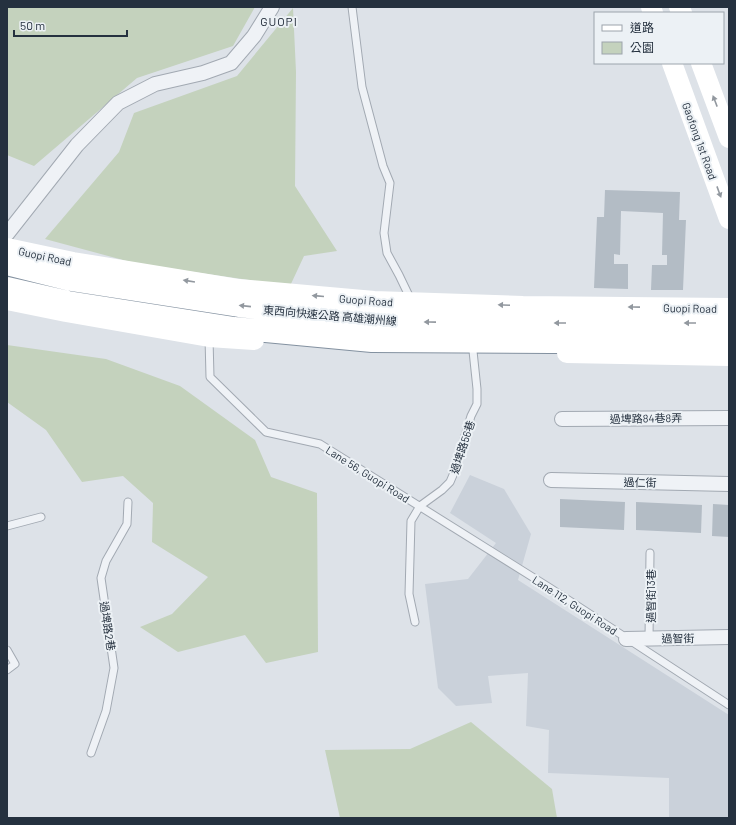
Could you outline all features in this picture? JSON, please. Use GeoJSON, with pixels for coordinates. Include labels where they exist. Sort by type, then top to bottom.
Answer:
{"type":"FeatureCollection","features":[{"type":"Feature","properties":{"kind":"highway","name":"東西向快速公路 高雄潮州線"},"geometry":{"type":"LineString","coordinates":[[7,264],[70,280],[93,284],[238,306],[373,321],[729,323]]}},
{"type":"Feature","properties":{"kind":"highway","name":"東西向快速公路 高雄潮州線"},"geometry":{"type":"LineString","coordinates":[[7,288],[68,302],[234,328],[372,341],[729,342]]}},
{"type":"Feature","properties":{"kind":"main road","name":"Gaofong 1st Road"},"geometry":{"type":"LineString","coordinates":[[672,64],[729,219]]}},
{"type":"Feature","properties":{"kind":"main road"},"geometry":{"type":"LineString","coordinates":[[701,64],[729,138]]}},
{"type":"Feature","properties":{"kind":"main road","name":"Guopi Road"},"geometry":{"type":"LineString","coordinates":[[7,248],[73,262],[239,290],[374,301],[523,306],[729,308]]}},
{"type":"Feature","properties":{"kind":"main road"},"geometry":{"type":"LineString","coordinates":[[7,300],[209,337],[370,349],[729,356]]}},
{"type":"Feature","properties":{"kind":"street"},"geometry":{"type":"LineString","coordinates":[[7,234],[77,145],[118,103],[155,84],[203,74],[231,63],[254,36],[272,7]]}},
{"type":"Feature","properties":{"kind":"street","name":"過埤路84巷8弄"},"geometry":{"type":"LineString","coordinates":[[562,419],[729,418]]}},
{"type":"Feature","properties":{"kind":"street","name":"過仁街"},"geometry":{"type":"LineString","coordinates":[[551,480],[729,484]]}},
{"type":"Feature","properties":{"kind":"street","name":"過智街"},"geometry":{"type":"LineString","coordinates":[[626,639],[729,637]]}},
{"type":"Feature","properties":{"kind":"lane"},"geometry":{"type":"LineString","coordinates":[[352,7],[362,87],[383,166],[390,183],[384,233],[387,253],[412,302]]}},
{"type":"Feature","properties":{"kind":"lane","name":"Lane 56, Guopi Road"},"geometry":{"type":"LineString","coordinates":[[209,337],[210,377],[266,432],[320,444],[420,506]]}},
{"type":"Feature","properties":{"kind":"lane","name":"過埤路56巷"},"geometry":{"type":"LineString","coordinates":[[415,622],[409,594],[411,521],[420,506],[442,490],[450,482],[453,475],[471,416],[477,404],[477,388],[473,351]]}},
{"type":"Feature","properties":{"kind":"lane","name":"過埤路2巷"},"geometry":{"type":"LineString","coordinates":[[91,753],[106,711],[114,668],[102,578],[106,561],[127,524],[128,502]]}},
{"type":"Feature","properties":{"kind":"lane","name":"Lane 112, Guopi Road"},"geometry":{"type":"LineString","coordinates":[[420,506],[550,588],[729,706]]}},
{"type":"Feature","properties":{"kind":"lane"},"geometry":{"type":"LineString","coordinates":[[7,526],[41,517]]}},
{"type":"Feature","properties":{"kind":"lane","name":"過智街13巷"},"geometry":{"type":"LineString","coordinates":[[650,553],[650,639]]}},
{"type":"Feature","properties":{"kind":"lane"},"geometry":{"type":"LineString","coordinates":[[7,650],[15,664],[7,670]]}},
{"type":"Feature","properties":{"kind":"shaded area"},"geometry":{"type":"Polygon","coordinates":[[[470,475],[504,489],[531,534],[518,580],[729,715],[729,818],[669,818],[669,778],[548,773],[549,730],[526,726],[528,673],[488,676],[492,703],[456,706],[438,688],[425,584],[468,579],[496,543],[450,513],[470,475]]]}},
{"type":"Feature","properties":{"kind":"green space"},"geometry":{"type":"Polygon","coordinates":[[[7,7],[255,7],[233,46],[137,78],[34,166],[7,155],[7,7]]]}},
{"type":"Feature","properties":{"kind":"green space"},"geometry":{"type":"Polygon","coordinates":[[[293,8],[296,72],[295,186],[337,251],[304,256],[290,286],[138,264],[45,239],[119,152],[134,113],[237,76],[293,8]]]}},
{"type":"Feature","properties":{"kind":"green space"},"geometry":{"type":"Polygon","coordinates":[[[7,345],[106,359],[180,386],[255,440],[271,477],[317,493],[318,652],[266,663],[245,635],[178,652],[140,627],[172,614],[208,577],[152,542],[153,503],[123,476],[82,482],[46,430],[7,402],[7,345]]]}},
{"type":"Feature","properties":{"kind":"green space"},"geometry":{"type":"Polygon","coordinates":[[[471,722],[552,789],[557,818],[340,818],[325,750],[410,749],[471,722]]]}},
{"type":"Feature","properties":{"kind":"building"},"geometry":{"type":"Polygon","coordinates":[[[605,190],[680,192],[679,220],[686,220],[683,290],[651,290],[652,265],[667,265],[667,255],[662,255],[663,213],[621,211],[620,255],[614,254],[614,264],[628,264],[628,289],[594,288],[597,217],[604,217],[605,190]]]}},
{"type":"Feature","properties":{"kind":"building"},"geometry":{"type":"Polygon","coordinates":[[[560,499],[625,502],[624,530],[560,527],[560,499]]]}},
{"type":"Feature","properties":{"kind":"building"},"geometry":{"type":"Polygon","coordinates":[[[636,502],[702,505],[701,533],[636,530],[636,502]]]}},
{"type":"Feature","properties":{"kind":"building"},"geometry":{"type":"Polygon","coordinates":[[[713,504],[729,505],[729,537],[712,536],[713,504]]]}},
{"type":"Feature","properties":{"kind":"district","name":"GUOPI"},"geometry":{"type":"Point","coordinates":[279,21]}}]}
